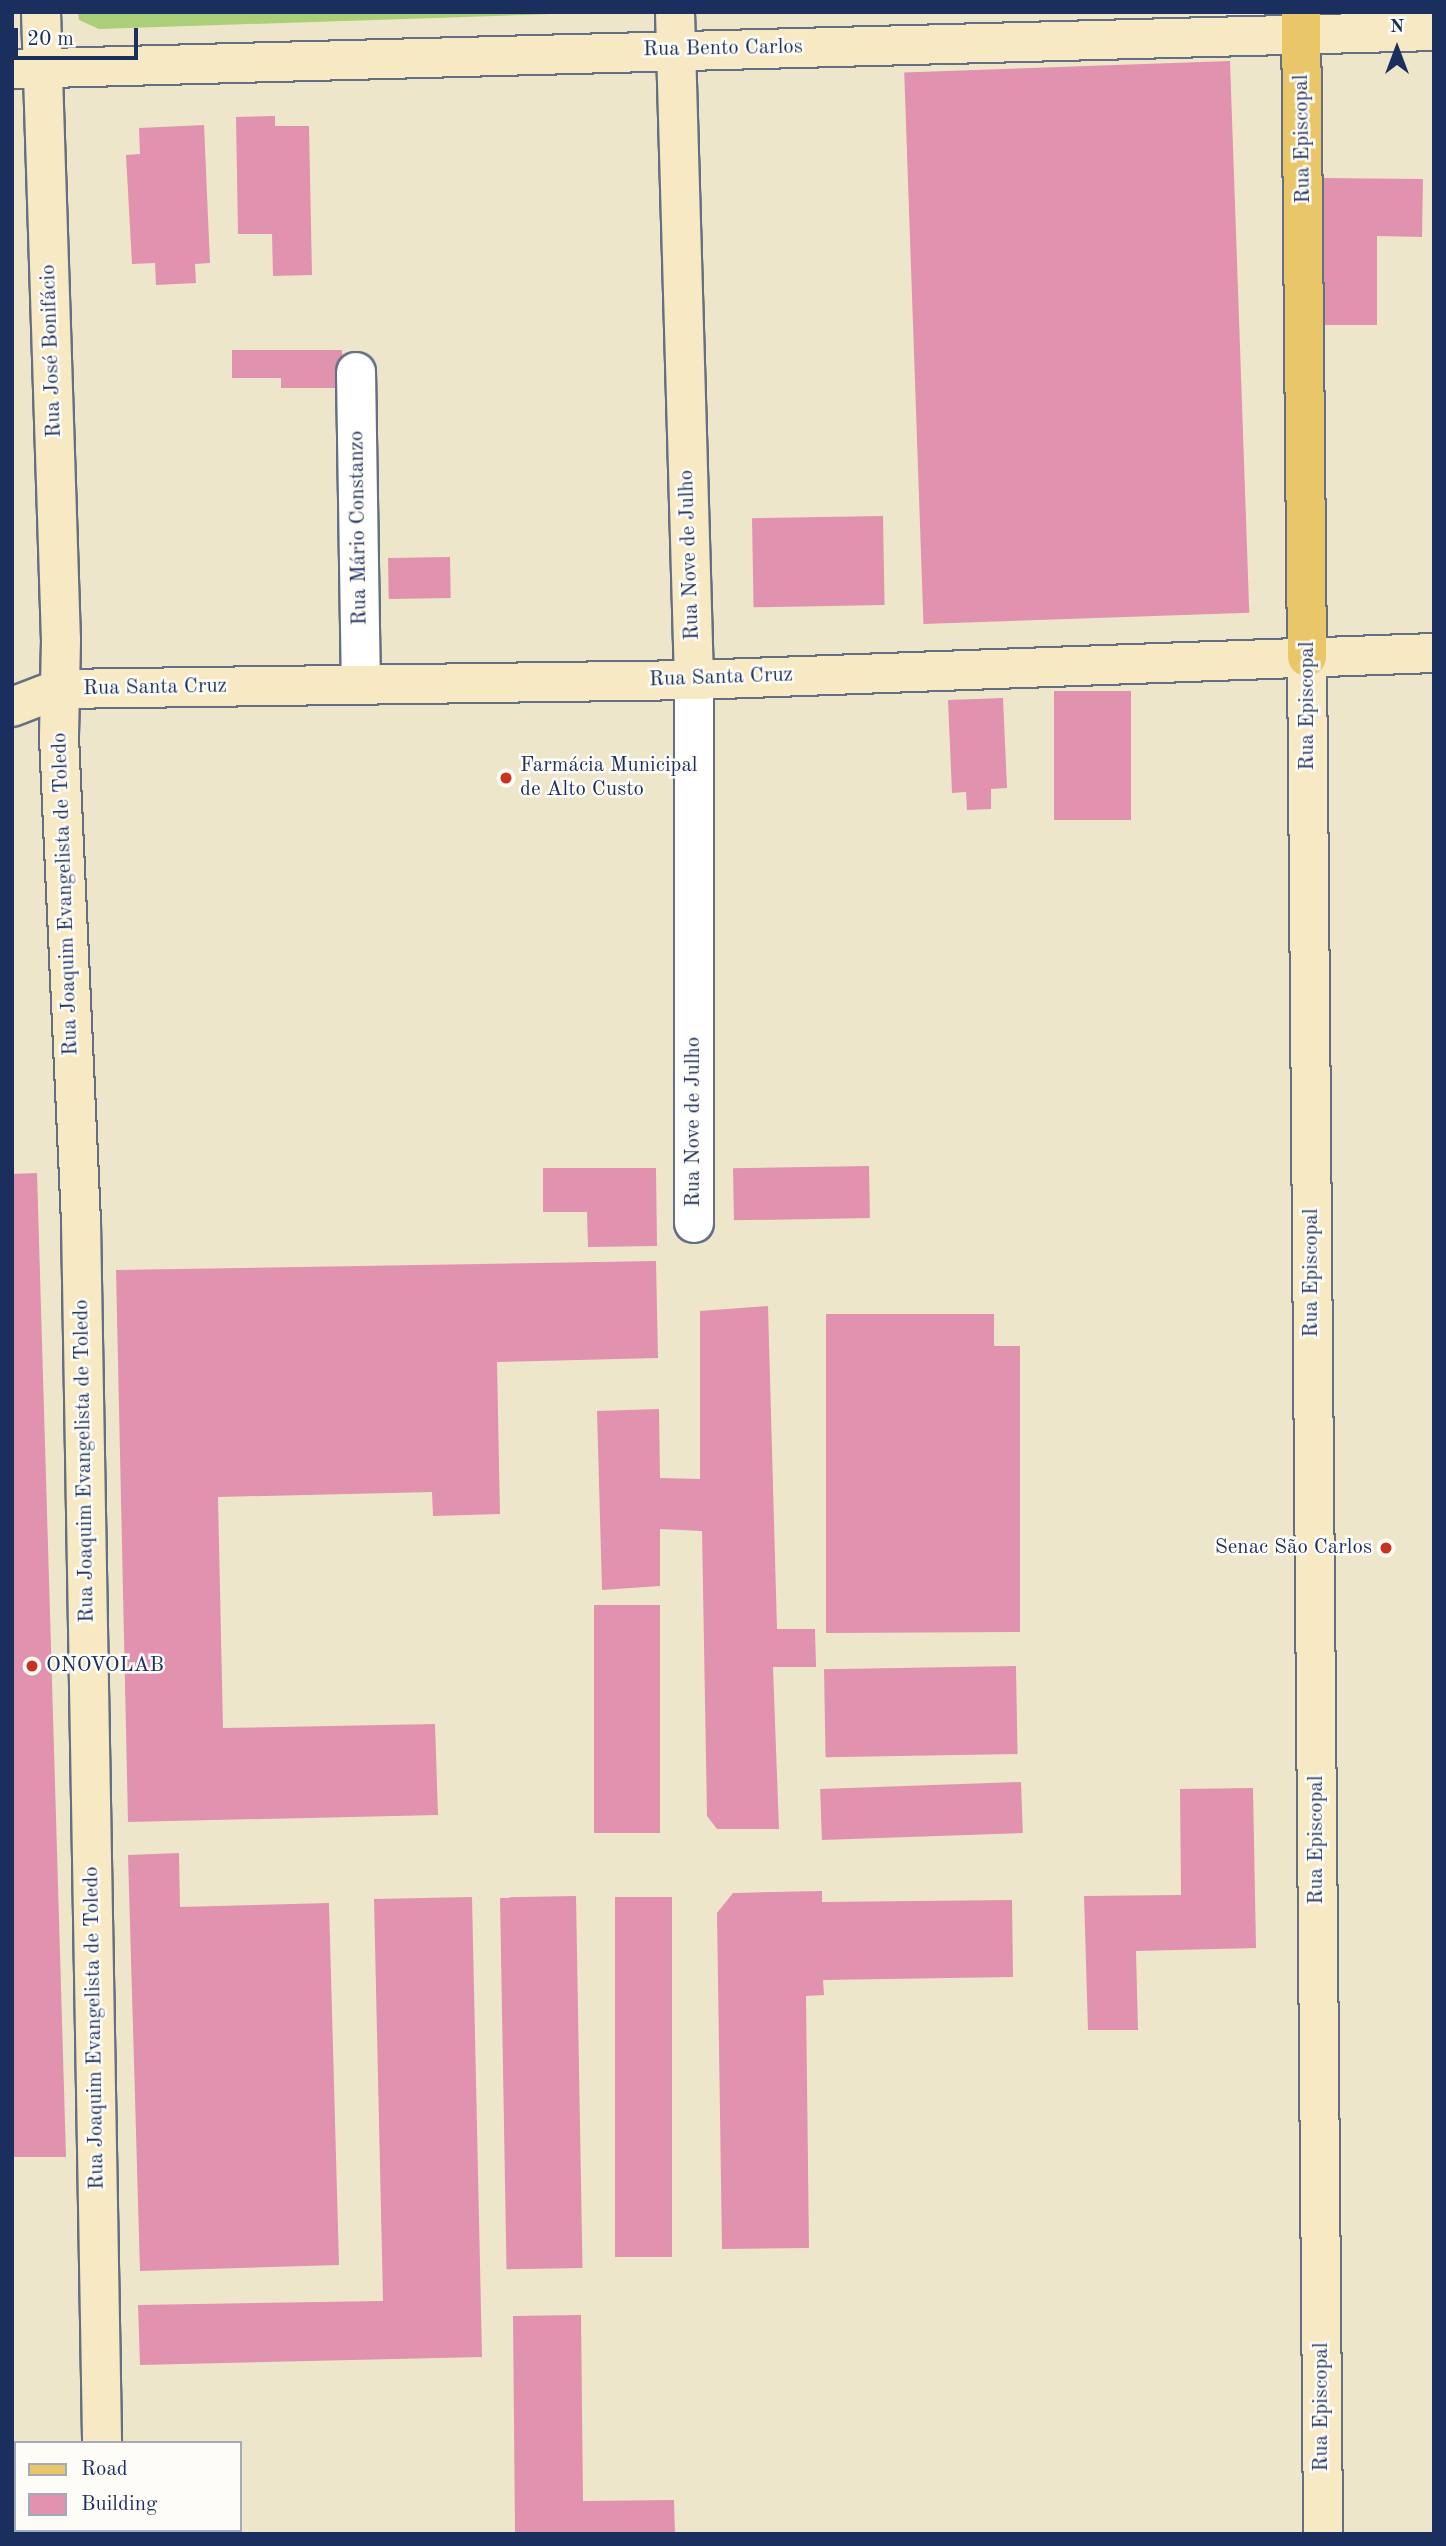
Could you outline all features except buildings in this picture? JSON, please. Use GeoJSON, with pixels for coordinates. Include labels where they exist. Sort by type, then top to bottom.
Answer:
{"type":"FeatureCollection","features":[{"type":"Feature","properties":{"kind":"main road","name":"Rua José Bonifácio"},"geometry":{"type":"LineString","coordinates":[[41,12],[28,69],[59,689]]}},
{"type":"Feature","properties":{"kind":"main road","name":"Rua Nove de Julho"},"geometry":{"type":"LineString","coordinates":[[675,12],[694,680]]}},
{"type":"Feature","properties":{"kind":"main road","name":"Rua Bento Carlos"},"geometry":{"type":"LineString","coordinates":[[28,69],[676,50],[1301,24],[1434,31]]}},
{"type":"Feature","properties":{"kind":"main road","name":"Rua Episcopal"},"geometry":{"type":"LineString","coordinates":[[1301,24],[1323,2534]]}},
{"type":"Feature","properties":{"kind":"main road","name":"Rua Santa Cruz"},"geometry":{"type":"LineString","coordinates":[[12,707],[59,689],[694,680],[1434,653]]}},
{"type":"Feature","properties":{"kind":"main road","name":"Rua Joaquim Evangelista de Toledo"},"geometry":{"type":"LineString","coordinates":[[59,689],[81,1222],[102,2441]]}},
{"type":"Feature","properties":{"kind":"street","name":"Rua Mário Constanzo"},"geometry":{"type":"LineString","coordinates":[[356,372],[362,684]]}},
{"type":"Feature","properties":{"kind":"street","name":"Rua Nove de Julho"},"geometry":{"type":"LineString","coordinates":[[694,680],[694,1223]]}},
{"type":"Feature","properties":{"kind":"green space"},"geometry":{"type":"Polygon","coordinates":[[[78,12],[614,12],[99,29],[79,20],[78,12]]]}},
{"type":"Feature","properties":{"kind":"place","name":"Farmácia Municipal de Alto Custo"},"geometry":{"type":"Point","coordinates":[506,778]}},
{"type":"Feature","properties":{"kind":"place","name":"Senac São Carlos"},"geometry":{"type":"Point","coordinates":[1386,1548]}},
{"type":"Feature","properties":{"kind":"place","name":"ONOVOLAB"},"geometry":{"type":"Point","coordinates":[32,1666]}}]}
